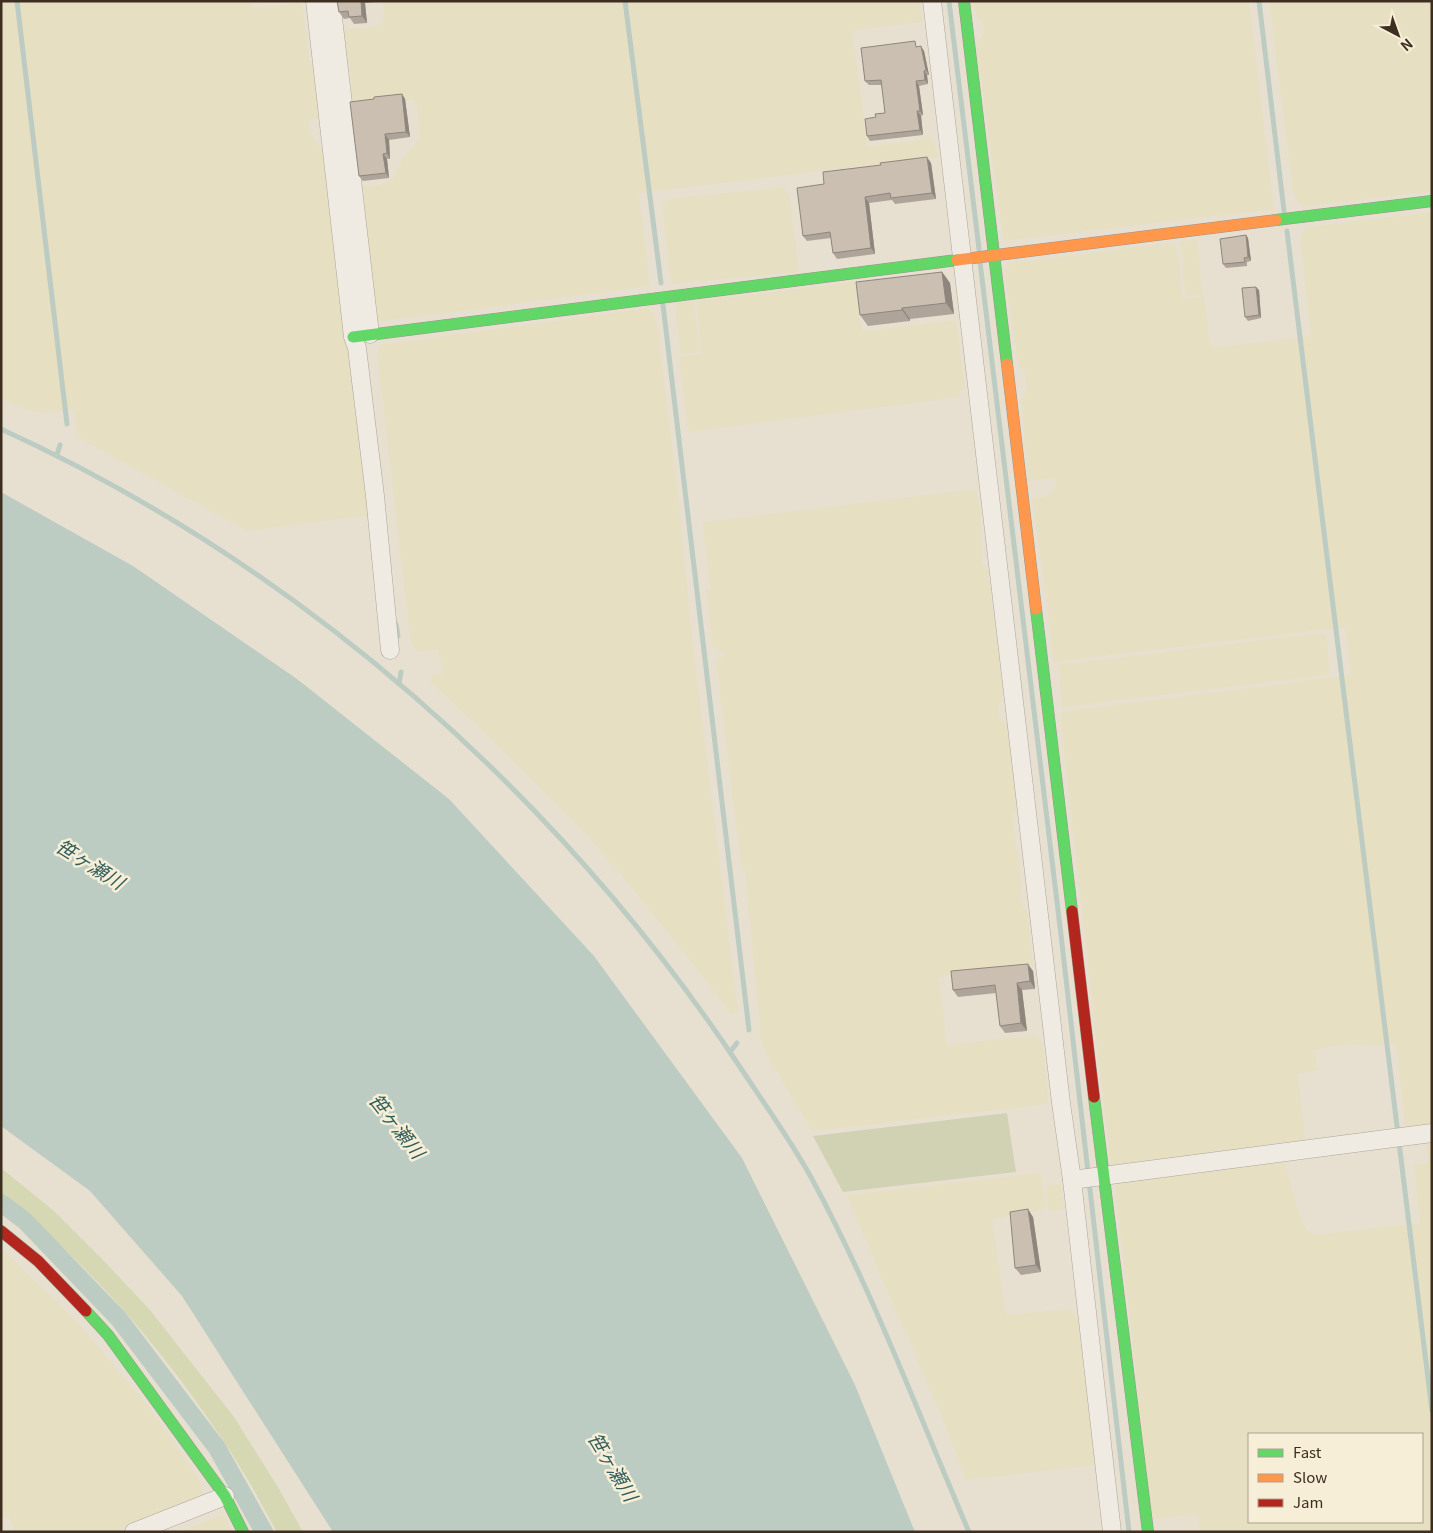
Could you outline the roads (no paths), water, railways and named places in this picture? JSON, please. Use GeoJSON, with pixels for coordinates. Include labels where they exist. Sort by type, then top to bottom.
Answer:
{"type":"FeatureCollection","features":[{"type":"Feature","properties":{"kind":"street"},"geometry":{"type":"LineString","coordinates":[[315,1],[340,139]]}},
{"type":"Feature","properties":{"kind":"street"},"geometry":{"type":"LineString","coordinates":[[331,1],[340,139],[362,336],[357,348],[390,650]]}},
{"type":"Feature","properties":{"kind":"street"},"geometry":{"type":"LineString","coordinates":[[932,1],[968,258],[1061,1102],[1112,1239],[1148,1532]]}},
{"type":"Feature","properties":{"kind":"street"},"geometry":{"type":"LineString","coordinates":[[964,1],[1088,1178],[1112,1532]]}},
{"type":"Feature","properties":{"kind":"street"},"geometry":{"type":"LineString","coordinates":[[362,336],[968,258],[1432,201]]}},
{"type":"Feature","properties":{"kind":"street"},"geometry":{"type":"LineString","coordinates":[[1088,1178],[1432,1134]]}},
{"type":"Feature","properties":{"kind":"street"},"geometry":{"type":"LineString","coordinates":[[1,1231],[38,1261],[108,1336],[225,1496],[243,1532]]}},
{"type":"Feature","properties":{"kind":"street"},"geometry":{"type":"LineString","coordinates":[[134,1532],[225,1496]]}},
{"type":"Feature","properties":{"kind":"water","name":"笹ヶ瀬川"},"geometry":{"type":"Polygon","coordinates":[[[1,492],[133,566],[297,679],[449,799],[594,956],[742,1158],[855,1385],[915,1532],[333,1532],[182,1296],[90,1191],[1,1126],[1,492]]]}},
{"type":"Feature","properties":{"kind":"waterway"},"geometry":{"type":"LineString","coordinates":[[17,1],[67,424]]}},
{"type":"Feature","properties":{"kind":"waterway"},"geometry":{"type":"LineString","coordinates":[[625,1],[661,283]]}},
{"type":"Feature","properties":{"kind":"waterway"},"geometry":{"type":"LineString","coordinates":[[949,1],[979,249]]}},
{"type":"Feature","properties":{"kind":"waterway"},"geometry":{"type":"LineString","coordinates":[[1259,1],[1284,211]]}},
{"type":"Feature","properties":{"kind":"waterway"},"geometry":{"type":"LineString","coordinates":[[1287,231],[1432,1411]]}},
{"type":"Feature","properties":{"kind":"waterway"},"geometry":{"type":"LineString","coordinates":[[980,262],[1061,935],[1129,1532]]}},
{"type":"Feature","properties":{"kind":"waterway"},"geometry":{"type":"LineString","coordinates":[[663,305],[749,1030]]}},
{"type":"Feature","properties":{"kind":"waterway"},"geometry":{"type":"LineString","coordinates":[[1,429],[111,484],[217,548],[318,618],[413,696],[504,780],[588,869],[666,964],[738,1064],[804,1164],[875,1309],[969,1532]]}},
{"type":"Feature","properties":{"kind":"waterway"},"geometry":{"type":"LineString","coordinates":[[57,455],[60,445]]}},
{"type":"Feature","properties":{"kind":"waterway"},"geometry":{"type":"LineString","coordinates":[[396,624],[398,636]]}},
{"type":"Feature","properties":{"kind":"waterway"},"geometry":{"type":"LineString","coordinates":[[399,684],[401,672]]}},
{"type":"Feature","properties":{"kind":"waterway"},"geometry":{"type":"LineString","coordinates":[[730,1052],[737,1043]]}},
{"type":"Feature","properties":{"kind":"waterway"},"geometry":{"type":"LineString","coordinates":[[1,1203],[25,1221],[119,1319],[217,1448],[264,1532]]}}]}
